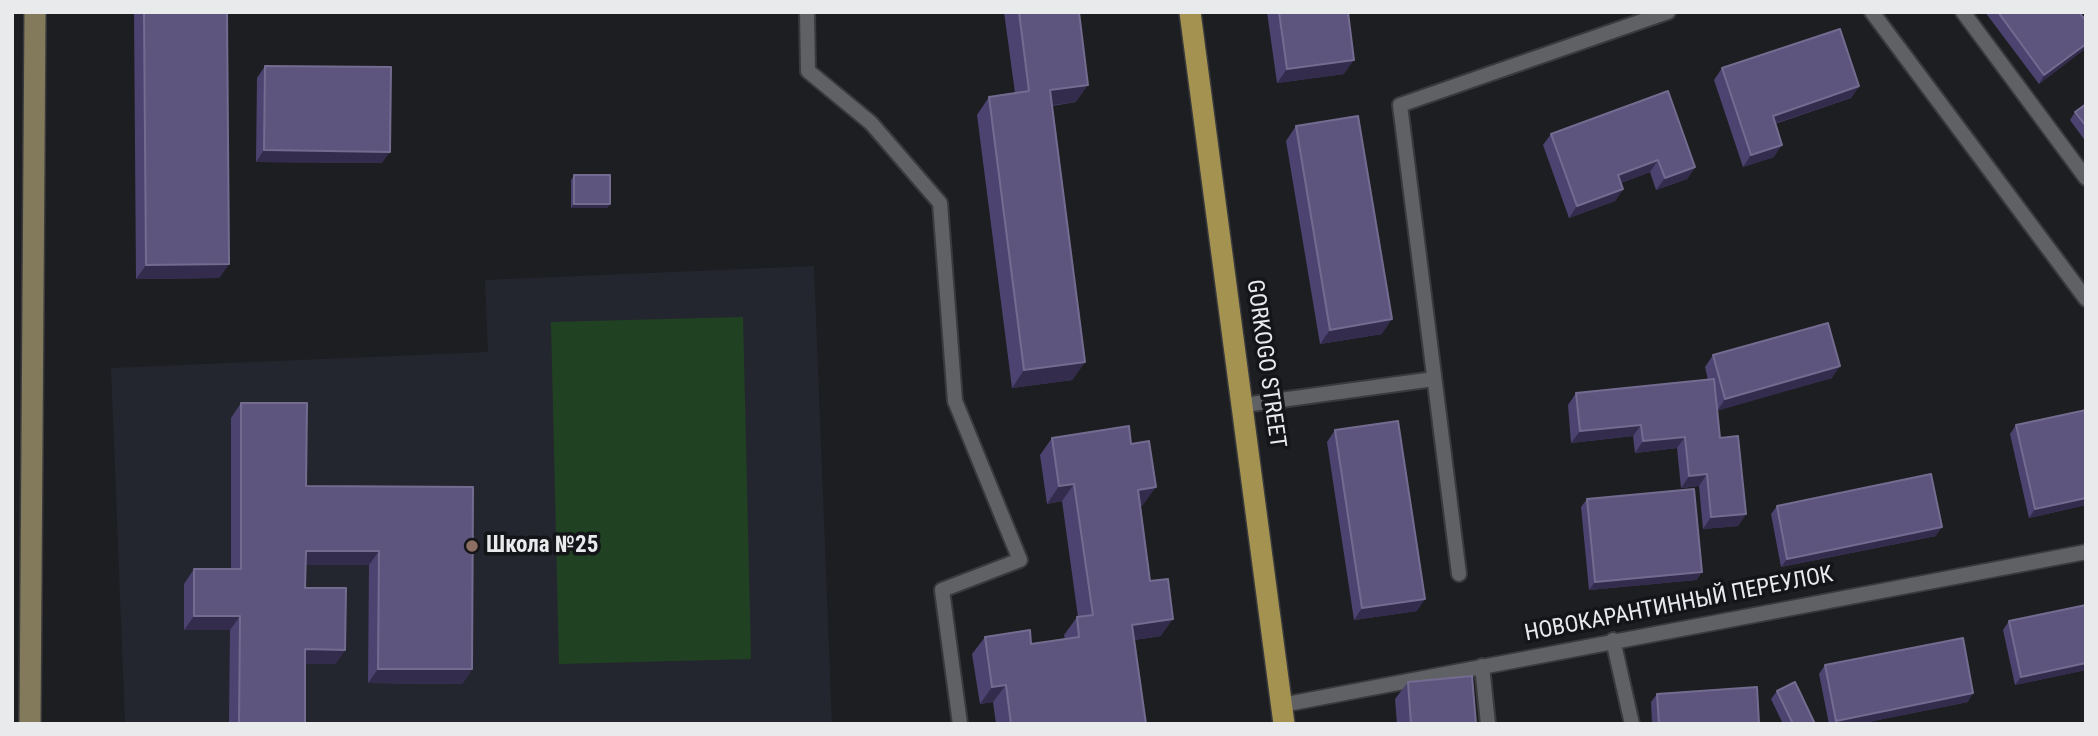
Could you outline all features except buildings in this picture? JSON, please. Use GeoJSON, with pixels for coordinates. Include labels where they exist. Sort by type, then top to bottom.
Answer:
{"type":"FeatureCollection","features":[{"type":"Feature","properties":{"kind":"main road"},"geometry":{"type":"LineString","coordinates":[[30,724],[34,12]]}},
{"type":"Feature","properties":{"kind":"main road","name":"GORKOGO STREET"},"geometry":{"type":"LineString","coordinates":[[1190,12],[1283,715]]}},
{"type":"Feature","properties":{"kind":"lane"},"geometry":{"type":"LineString","coordinates":[[807,12],[808,71],[871,123],[940,203],[955,401],[1020,560],[942,590],[960,724]]}},
{"type":"Feature","properties":{"kind":"lane"},"geometry":{"type":"LineString","coordinates":[[1459,574],[1400,105],[1668,12]]}},
{"type":"Feature","properties":{"kind":"lane"},"geometry":{"type":"LineString","coordinates":[[1872,12],[2086,299]]}},
{"type":"Feature","properties":{"kind":"lane"},"geometry":{"type":"LineString","coordinates":[[1963,12],[2086,178]]}},
{"type":"Feature","properties":{"kind":"lane"},"geometry":{"type":"LineString","coordinates":[[1244,405],[1434,379]]}},
{"type":"Feature","properties":{"kind":"lane","name":"НОВОКАРАНТИННЫЙ ПЕРЕУЛОК"},"geometry":{"type":"LineString","coordinates":[[1283,715],[1482,666],[2086,552]]}},
{"type":"Feature","properties":{"kind":"lane"},"geometry":{"type":"LineString","coordinates":[[1613,640],[1632,724]]}},
{"type":"Feature","properties":{"kind":"lane"},"geometry":{"type":"LineString","coordinates":[[1482,666],[1488,724]]}},
{"type":"Feature","properties":{"kind":"shaded area","name":"Школа №25"},"geometry":{"type":"Polygon","coordinates":[[[814,266],[832,724],[125,724],[111,368],[488,352],[485,280],[814,266]]]}},
{"type":"Feature","properties":{"kind":"green space"},"geometry":{"type":"Polygon","coordinates":[[[743,317],[751,659],[559,664],[551,322],[743,317]]]}},
{"type":"Feature","properties":{"kind":"place","name":"Школа №25"},"geometry":{"type":"Point","coordinates":[472,546]}}]}
